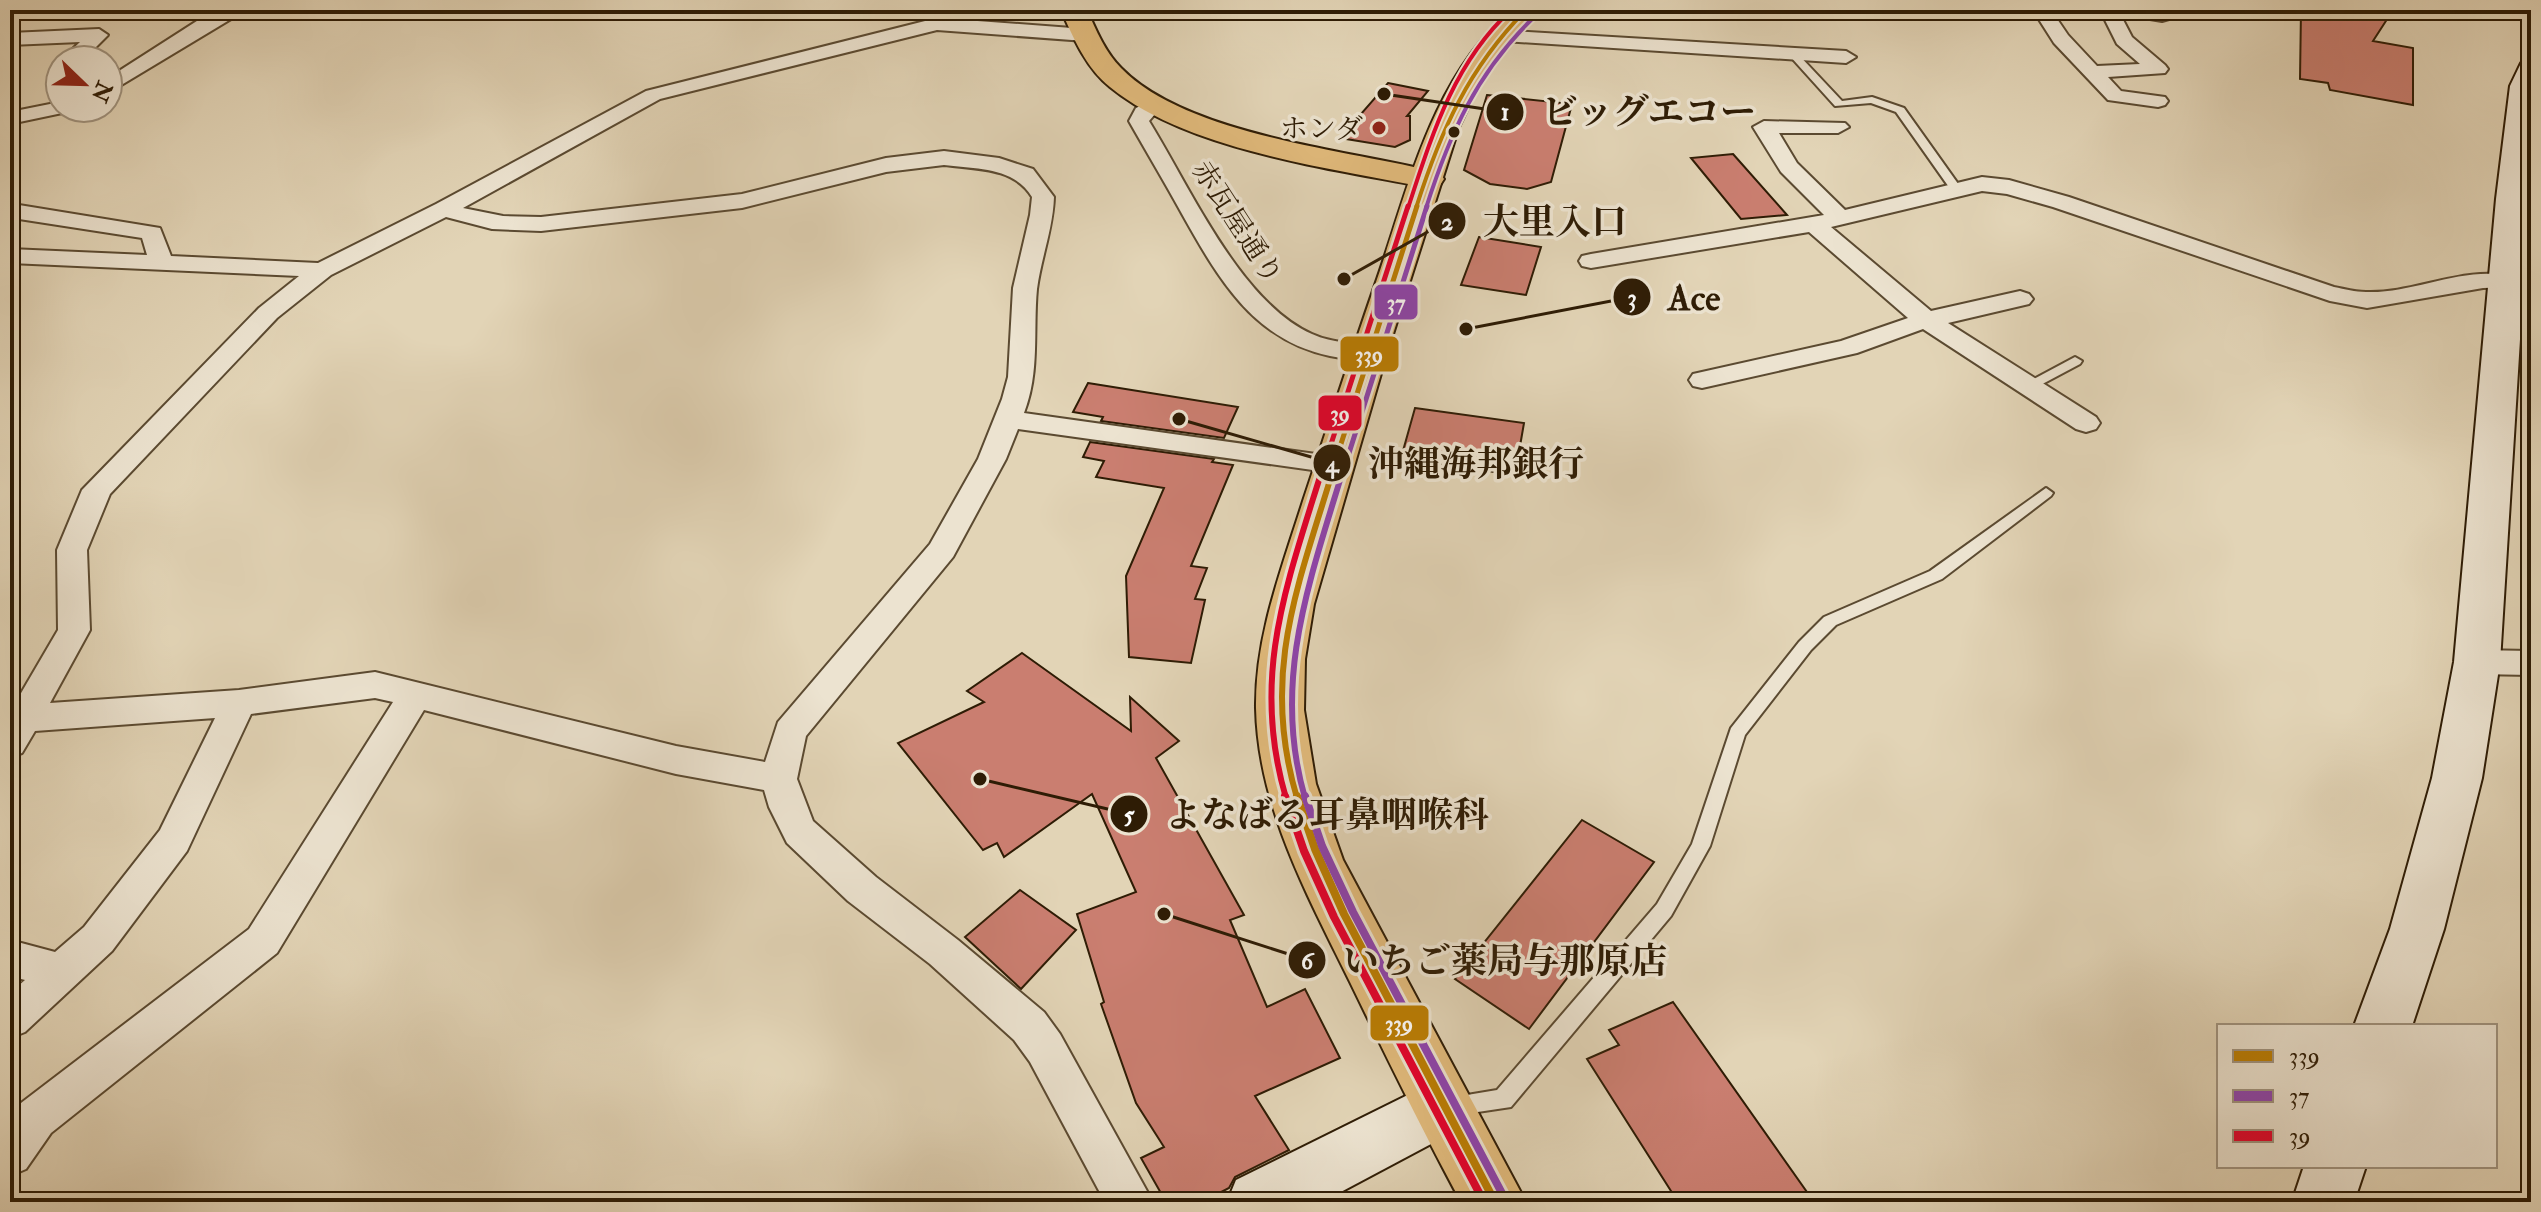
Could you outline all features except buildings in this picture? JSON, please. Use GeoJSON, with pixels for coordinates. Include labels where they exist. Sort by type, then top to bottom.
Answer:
{"type":"FeatureCollection","features":[{"type":"Feature","properties":{"kind":"main road"},"geometry":{"type":"LineString","coordinates":[[1495,1202],[1442,1107],[1318,863],[1291,784],[1280,710],[1282,659],[1292,604],[1369,353],[1455,98],[1478,57],[1496,36],[1526,10]]}},
{"type":"Feature","properties":{"kind":"main road"},"geometry":{"type":"LineString","coordinates":[[1080,22],[1118,80],[1152,106],[1297,152],[1429,179]]}},
{"type":"Feature","properties":{"kind":"main road"},"geometry":{"type":"LineString","coordinates":[[2384,1024],[2417,929],[2457,778],[2477,662],[2506,282],[2521,202],[2524,86],[2531,69]]}},
{"type":"Feature","properties":{"kind":"main road"},"geometry":{"type":"LineString","coordinates":[[1258,1202],[1442,1107]]}},
{"type":"Feature","properties":{"kind":"main road"},"geometry":{"type":"LineString","coordinates":[[2323,1202],[2334,1168]]}},
{"type":"Feature","properties":{"kind":"street"},"geometry":{"type":"LineString","coordinates":[[124,77],[207,23],[237,10]]}},
{"type":"Feature","properties":{"kind":"street"},"geometry":{"type":"LineString","coordinates":[[2042,10],[2061,39],[2115,96],[2158,101]]}},
{"type":"Feature","properties":{"kind":"street"},"geometry":{"type":"LineString","coordinates":[[2092,72],[2158,69],[2124,40],[2109,10]]}},
{"type":"Feature","properties":{"kind":"street"},"geometry":{"type":"LineString","coordinates":[[2126,10],[2162,15],[2161,10]]}},
{"type":"Feature","properties":{"kind":"street"},"geometry":{"type":"LineString","coordinates":[[18,730],[74,630],[72,550],[97,490],[268,313],[322,270],[444,209],[637,103],[684,86],[937,24],[1080,22]]}},
{"type":"Feature","properties":{"kind":"street"},"geometry":{"type":"LineString","coordinates":[[10,39],[99,35],[89,44]]}},
{"type":"Feature","properties":{"kind":"street"},"geometry":{"type":"LineString","coordinates":[[1496,36],[1846,57]]}},
{"type":"Feature","properties":{"kind":"street"},"geometry":{"type":"LineString","coordinates":[[124,64],[144,65]]}},
{"type":"Feature","properties":{"kind":"street","name":"赤瓦屋通り"},"geometry":{"type":"LineString","coordinates":[[1152,106],[1143,112],[1139,121],[1224,268],[1245,296],[1265,315],[1302,340],[1324,347],[1369,353]]}},
{"type":"Feature","properties":{"kind":"street"},"geometry":{"type":"LineString","coordinates":[[10,118],[44,111]]}},
{"type":"Feature","properties":{"kind":"street"},"geometry":{"type":"LineString","coordinates":[[1838,127],[1764,127],[1826,220],[1926,320],[2086,423]]}},
{"type":"Feature","properties":{"kind":"street"},"geometry":{"type":"LineString","coordinates":[[444,209],[483,222],[509,226],[541,224],[742,201],[886,165],[944,158],[999,165],[1025,174],[1043,197],[1042,215],[1025,288],[1021,377],[1009,419],[992,459],[942,550],[790,732],[779,779],[787,807],[800,832],[862,889],[944,952],[1029,1026],[1045,1048],[1130,1202]]}},
{"type":"Feature","properties":{"kind":"street"},"geometry":{"type":"LineString","coordinates":[[1591,261],[1826,220],[1982,184],[2009,187],[2129,223],[2330,294],[2388,298],[2483,281],[2506,282]]}},
{"type":"Feature","properties":{"kind":"street"},"geometry":{"type":"LineString","coordinates":[[19,212],[152,233],[161,263]]}},
{"type":"Feature","properties":{"kind":"street"},"geometry":{"type":"LineString","coordinates":[[10,256],[322,270]]}},
{"type":"Feature","properties":{"kind":"street"},"geometry":{"type":"LineString","coordinates":[[1702,380],[1848,347],[1926,320],[2020,299]]}},
{"type":"Feature","properties":{"kind":"street"},"geometry":{"type":"LineString","coordinates":[[1009,419],[1334,464]]}},
{"type":"Feature","properties":{"kind":"street"},"geometry":{"type":"LineString","coordinates":[[2477,662],[2531,663]]}},
{"type":"Feature","properties":{"kind":"street"},"geometry":{"type":"LineString","coordinates":[[18,730],[375,685],[676,760],[779,779]]}},
{"type":"Feature","properties":{"kind":"street"},"geometry":{"type":"LineString","coordinates":[[10,1154],[36,1118],[263,941],[416,694]]}},
{"type":"Feature","properties":{"kind":"street"},"geometry":{"type":"LineString","coordinates":[[10,1019],[59,971],[98,939],[174,840],[239,703]]}},
{"type":"Feature","properties":{"kind":"street"},"geometry":{"type":"LineString","coordinates":[[10,958],[59,971]]}},
{"type":"Feature","properties":{"kind":"lane"},"geometry":{"type":"LineString","coordinates":[[1792,53],[1839,104],[1872,100],[1900,110],[1955,188]]}},
{"type":"Feature","properties":{"kind":"lane"},"geometry":{"type":"LineString","coordinates":[[2028,386],[2075,361]]}},
{"type":"Feature","properties":{"kind":"lane"},"geometry":{"type":"LineString","coordinates":[[1442,1107],[1503,1100],[1664,910],[1701,846],[1737,733],[1805,646],[1830,621],[1936,575],[2046,493]]}},
{"type":"Feature","properties":{"kind":"transit line","name":"39"},"geometry":{"type":"LineString","coordinates":[[1484,1202],[1350,950],[1304,851],[1274,748],[1270,681],[1272,652],[1284,594],[1436,124],[1466,62],[1486,35],[1511,10]]}},
{"type":"Feature","properties":{"kind":"transit line","name":"339"},"geometry":{"type":"LineString","coordinates":[[1495,1202],[1376,978],[1315,849],[1292,782],[1280,711],[1280,684],[1286,632],[1299,580],[1426,178],[1456,104],[1475,70],[1498,38],[1526,10]]}},
{"type":"Feature","properties":{"kind":"transit line","name":"37"},"geometry":{"type":"LineString","coordinates":[[1504,1197],[1400,1004],[1322,846],[1299,777],[1292,742],[1290,706],[1294,653],[1312,575],[1447,147],[1482,77],[1505,46],[1533,18]]}},
{"type":"Feature","properties":{"kind":"place","name":"ビッグエコー"},"geometry":{"type":"Point","coordinates":[1384,94]}},
{"type":"Feature","properties":{"kind":"place","name":"ホンダ"},"geometry":{"type":"Point","coordinates":[1379,128]}},
{"type":"Feature","properties":{"kind":"place","name":"大里入口"},"geometry":{"type":"Point","coordinates":[1344,279]}},
{"type":"Feature","properties":{"kind":"place","name":"Ace"},"geometry":{"type":"Point","coordinates":[1466,329]}},
{"type":"Feature","properties":{"kind":"place","name":"沖縄海邦銀行"},"geometry":{"type":"Point","coordinates":[1179,419]}},
{"type":"Feature","properties":{"kind":"place","name":"よなばる耳鼻咽喉科"},"geometry":{"type":"Point","coordinates":[980,779]}},
{"type":"Feature","properties":{"kind":"place","name":"いちご薬局与那原店"},"geometry":{"type":"Point","coordinates":[1164,914]}}]}
